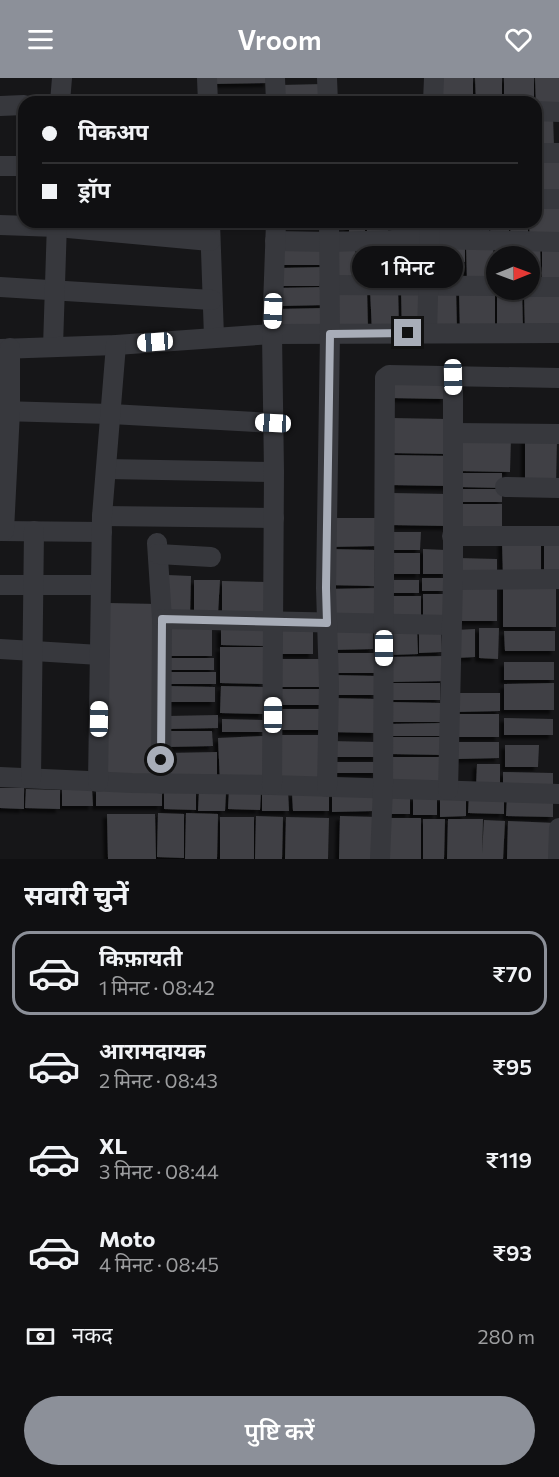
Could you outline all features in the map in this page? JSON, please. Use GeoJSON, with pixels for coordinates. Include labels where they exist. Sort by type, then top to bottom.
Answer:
{"type":"FeatureCollection","features":[{"type":"Feature","properties":{"kind":"street"},"geometry":{"type":"LineString","coordinates":[[60,96],[62,78]]}},
{"type":"Feature","properties":{"kind":"street"},"geometry":{"type":"LineString","coordinates":[[207,78],[208,96]]}},
{"type":"Feature","properties":{"kind":"street"},"geometry":{"type":"LineString","coordinates":[[275,78],[276,96]]}},
{"type":"Feature","properties":{"kind":"street"},"geometry":{"type":"LineString","coordinates":[[327,78],[327,96]]}},
{"type":"Feature","properties":{"kind":"street"},"geometry":{"type":"LineString","coordinates":[[434,78],[434,96]]}},
{"type":"Feature","properties":{"kind":"street"},"geometry":{"type":"LineString","coordinates":[[0,106],[18,105]]}},
{"type":"Feature","properties":{"kind":"street"},"geometry":{"type":"LineString","coordinates":[[542,111],[559,112]]}},
{"type":"Feature","properties":{"kind":"street"},"geometry":{"type":"LineString","coordinates":[[542,153],[559,153]]}},
{"type":"Feature","properties":{"kind":"street"},"geometry":{"type":"LineString","coordinates":[[0,166],[18,166]]}},
{"type":"Feature","properties":{"kind":"street"},"geometry":{"type":"LineString","coordinates":[[542,199],[559,199]]}},
{"type":"Feature","properties":{"kind":"street"},"geometry":{"type":"LineString","coordinates":[[0,225],[18,225]]}},
{"type":"Feature","properties":{"kind":"street"},"geometry":{"type":"LineString","coordinates":[[53,347],[57,228]]}},
{"type":"Feature","properties":{"kind":"street"},"geometry":{"type":"LineString","coordinates":[[123,228],[210,232],[214,338]]}},
{"type":"Feature","properties":{"kind":"street"},"geometry":{"type":"LineString","coordinates":[[427,333],[430,230]]}},
{"type":"Feature","properties":{"kind":"street"},"geometry":{"type":"LineString","coordinates":[[272,785],[274,472],[272,334],[275,232],[430,230],[559,242]]}},
{"type":"Feature","properties":{"kind":"street"},"geometry":{"type":"LineString","coordinates":[[327,787],[329,232]]}},
{"type":"Feature","properties":{"kind":"street"},"geometry":{"type":"LineString","coordinates":[[329,285],[486,286]]}},
{"type":"Feature","properties":{"kind":"street"},"geometry":{"type":"LineString","coordinates":[[540,286],[559,287]]}},
{"type":"Feature","properties":{"kind":"street"},"geometry":{"type":"LineString","coordinates":[[0,287],[212,300]]}},
{"type":"Feature","properties":{"kind":"street"},"geometry":{"type":"LineString","coordinates":[[274,518],[102,524],[34,531],[2,531],[5,348],[116,345],[272,334],[559,333]]}},
{"type":"Feature","properties":{"kind":"street"},"geometry":{"type":"LineString","coordinates":[[98,782],[102,524],[116,345]]}},
{"type":"Feature","properties":{"kind":"street"},"geometry":{"type":"LineString","coordinates":[[380,859],[385,378],[389,375],[559,378]]}},
{"type":"Feature","properties":{"kind":"street"},"geometry":{"type":"LineString","coordinates":[[448,790],[453,580],[453,377]]}},
{"type":"Feature","properties":{"kind":"street"},"geometry":{"type":"LineString","coordinates":[[5,411],[273,423]]}},
{"type":"Feature","properties":{"kind":"street"},"geometry":{"type":"LineString","coordinates":[[454,433],[559,434]]}},
{"type":"Feature","properties":{"kind":"street"},"geometry":{"type":"LineString","coordinates":[[106,469],[274,472]]}},
{"type":"Feature","properties":{"kind":"street"},"geometry":{"type":"LineString","coordinates":[[505,487],[559,488]]}},
{"type":"Feature","properties":{"kind":"street"},"geometry":{"type":"LineString","coordinates":[[31,778],[34,531]]}},
{"type":"Feature","properties":{"kind":"street"},"geometry":{"type":"LineString","coordinates":[[452,536],[559,536]]}},
{"type":"Feature","properties":{"kind":"street"},"geometry":{"type":"LineString","coordinates":[[161,784],[162,619],[157,549],[211,557]]}},
{"type":"Feature","properties":{"kind":"street"},"geometry":{"type":"LineString","coordinates":[[453,580],[559,579]]}},
{"type":"Feature","properties":{"kind":"street"},"geometry":{"type":"LineString","coordinates":[[0,585],[101,585]]}},
{"type":"Feature","properties":{"kind":"street"},"geometry":{"type":"LineString","coordinates":[[162,619],[452,625]]}},
{"type":"Feature","properties":{"kind":"street"},"geometry":{"type":"LineString","coordinates":[[0,650],[100,656]]}},
{"type":"Feature","properties":{"kind":"street"},"geometry":{"type":"LineString","coordinates":[[0,777],[161,784],[559,794]]}},
{"type":"Feature","properties":{"kind":"street"},"geometry":{"type":"LineString","coordinates":[[558,859],[559,828]]}},
{"type":"Feature","properties":{"kind":"building"},"geometry":{"type":"Polygon","coordinates":[[[212,78],[268,78],[268,83],[212,84],[212,78]]]}},
{"type":"Feature","properties":{"kind":"building"},"geometry":{"type":"Polygon","coordinates":[[[442,78],[473,78],[473,96],[443,96],[442,78]]]}},
{"type":"Feature","properties":{"kind":"building"},"geometry":{"type":"Polygon","coordinates":[[[475,78],[502,78],[502,96],[476,96],[475,78]]]}},
{"type":"Feature","properties":{"kind":"building"},"geometry":{"type":"Polygon","coordinates":[[[504,78],[534,78],[534,96],[504,96],[504,78]]]}},
{"type":"Feature","properties":{"kind":"building"},"geometry":{"type":"Polygon","coordinates":[[[535,78],[559,78],[559,104],[542,105],[542,96],[536,96],[535,78]]]}},
{"type":"Feature","properties":{"kind":"building"},"geometry":{"type":"Polygon","coordinates":[[[324,84],[325,96],[280,96],[280,85],[324,84]]]}},
{"type":"Feature","properties":{"kind":"building"},"geometry":{"type":"Polygon","coordinates":[[[542,115],[553,115],[554,148],[542,149],[542,115]]]}},
{"type":"Feature","properties":{"kind":"building"},"geometry":{"type":"Polygon","coordinates":[[[542,157],[559,157],[559,193],[542,193],[542,157]]]}},
{"type":"Feature","properties":{"kind":"building"},"geometry":{"type":"Polygon","coordinates":[[[559,203],[559,240],[530,241],[529,228],[542,228],[542,204],[559,203]]]}},
{"type":"Feature","properties":{"kind":"building"},"geometry":{"type":"Polygon","coordinates":[[[349,228],[365,228],[365,238],[349,239],[349,228]]]}},
{"type":"Feature","properties":{"kind":"building"},"geometry":{"type":"Polygon","coordinates":[[[367,228],[388,228],[388,239],[367,239],[367,228]]]}},
{"type":"Feature","properties":{"kind":"building"},"geometry":{"type":"Polygon","coordinates":[[[391,228],[422,228],[422,238],[392,238],[391,228]]]}},
{"type":"Feature","properties":{"kind":"building"},"geometry":{"type":"Polygon","coordinates":[[[439,228],[469,228],[469,237],[439,238],[439,228]]]}},
{"type":"Feature","properties":{"kind":"building"},"geometry":{"type":"Polygon","coordinates":[[[470,228],[489,228],[489,237],[471,237],[470,228]]]}},
{"type":"Feature","properties":{"kind":"building"},"geometry":{"type":"Polygon","coordinates":[[[490,228],[509,228],[509,240],[491,240],[490,228]]]}},
{"type":"Feature","properties":{"kind":"building"},"geometry":{"type":"Polygon","coordinates":[[[510,228],[528,228],[528,239],[511,240],[510,228]]]}},
{"type":"Feature","properties":{"kind":"building"},"geometry":{"type":"Polygon","coordinates":[[[423,241],[423,277],[403,277],[403,242],[423,241]]]}},
{"type":"Feature","properties":{"kind":"building"},"geometry":{"type":"Polygon","coordinates":[[[355,242],[356,276],[332,277],[332,243],[355,242]]]}},
{"type":"Feature","properties":{"kind":"building"},"geometry":{"type":"Polygon","coordinates":[[[357,242],[377,242],[378,277],[358,278],[357,242]]]}},
{"type":"Feature","properties":{"kind":"building"},"geometry":{"type":"Polygon","coordinates":[[[380,242],[401,242],[402,277],[380,277],[380,242]]]}},
{"type":"Feature","properties":{"kind":"building"},"geometry":{"type":"Polygon","coordinates":[[[466,243],[493,243],[493,246],[486,246],[486,280],[467,280],[466,243]]]}},
{"type":"Feature","properties":{"kind":"building"},"geometry":{"type":"Polygon","coordinates":[[[437,244],[465,244],[465,262],[437,263],[437,244]]]}},
{"type":"Feature","properties":{"kind":"building"},"geometry":{"type":"Polygon","coordinates":[[[521,244],[521,246],[496,246],[521,244]]]}},
{"type":"Feature","properties":{"kind":"building"},"geometry":{"type":"Polygon","coordinates":[[[523,244],[540,244],[541,281],[540,246],[523,246],[523,244]]]}},
{"type":"Feature","properties":{"kind":"building"},"geometry":{"type":"Polygon","coordinates":[[[542,244],[559,244],[559,281],[542,282],[542,244]]]}},
{"type":"Feature","properties":{"kind":"building"},"geometry":{"type":"Polygon","coordinates":[[[281,245],[326,245],[327,265],[282,265],[281,245]]]}},
{"type":"Feature","properties":{"kind":"building"},"geometry":{"type":"Polygon","coordinates":[[[326,267],[326,286],[282,286],[282,268],[326,267]]]}},
{"type":"Feature","properties":{"kind":"building"},"geometry":{"type":"Polygon","coordinates":[[[325,287],[325,305],[281,306],[280,288],[325,287]]]}},
{"type":"Feature","properties":{"kind":"building"},"geometry":{"type":"Polygon","coordinates":[[[370,288],[398,288],[399,331],[372,332],[370,288]]]}},
{"type":"Feature","properties":{"kind":"building"},"geometry":{"type":"Polygon","coordinates":[[[401,288],[421,288],[422,332],[402,332],[401,288]]]}},
{"type":"Feature","properties":{"kind":"building"},"geometry":{"type":"Polygon","coordinates":[[[367,290],[368,330],[334,331],[333,291],[367,290]]]}},
{"type":"Feature","properties":{"kind":"building"},"geometry":{"type":"Polygon","coordinates":[[[456,290],[457,331],[434,331],[433,291],[456,290]]]}},
{"type":"Feature","properties":{"kind":"building"},"geometry":{"type":"Polygon","coordinates":[[[486,290],[486,300],[495,300],[495,330],[460,331],[459,291],[486,290]]]}},
{"type":"Feature","properties":{"kind":"building"},"geometry":{"type":"Polygon","coordinates":[[[559,292],[559,331],[525,331],[524,300],[540,300],[540,293],[559,292]]]}},
{"type":"Feature","properties":{"kind":"building"},"geometry":{"type":"Polygon","coordinates":[[[497,300],[522,300],[523,330],[497,331],[497,300]]]}},
{"type":"Feature","properties":{"kind":"building"},"geometry":{"type":"Polygon","coordinates":[[[325,308],[326,329],[280,330],[280,309],[325,308]]]}},
{"type":"Feature","properties":{"kind":"building"},"geometry":{"type":"Polygon","coordinates":[[[392,379],[445,380],[445,399],[392,398],[392,379]]]}},
{"type":"Feature","properties":{"kind":"building"},"geometry":{"type":"Polygon","coordinates":[[[391,418],[448,419],[447,454],[391,453],[391,418]]]}},
{"type":"Feature","properties":{"kind":"building"},"geometry":{"type":"Polygon","coordinates":[[[460,438],[511,438],[510,472],[460,471],[460,438]]]}},
{"type":"Feature","properties":{"kind":"building"},"geometry":{"type":"Polygon","coordinates":[[[525,438],[557,438],[556,486],[525,485],[525,438]]]}},
{"type":"Feature","properties":{"kind":"building"},"geometry":{"type":"Polygon","coordinates":[[[391,455],[449,456],[449,486],[391,485],[391,455]]]}},
{"type":"Feature","properties":{"kind":"building"},"geometry":{"type":"Polygon","coordinates":[[[460,473],[502,473],[502,488],[460,487],[460,473]]]}},
{"type":"Feature","properties":{"kind":"building"},"geometry":{"type":"Polygon","coordinates":[[[460,489],[502,489],[502,502],[460,502],[460,489]]]}},
{"type":"Feature","properties":{"kind":"building"},"geometry":{"type":"Polygon","coordinates":[[[391,493],[449,494],[448,526],[391,525],[391,493]]]}},
{"type":"Feature","properties":{"kind":"building"},"geometry":{"type":"Polygon","coordinates":[[[461,504],[502,504],[502,526],[460,526],[461,504]]]}},
{"type":"Feature","properties":{"kind":"building"},"geometry":{"type":"Polygon","coordinates":[[[329,518],[378,518],[378,546],[329,547],[329,518]]]}},
{"type":"Feature","properties":{"kind":"building"},"geometry":{"type":"Polygon","coordinates":[[[394,532],[421,532],[420,550],[394,550],[394,532]]]}},
{"type":"Feature","properties":{"kind":"building"},"geometry":{"type":"Polygon","coordinates":[[[544,540],[559,540],[559,577],[544,577],[544,540]]]}},
{"type":"Feature","properties":{"kind":"building"},"geometry":{"type":"Polygon","coordinates":[[[502,541],[541,541],[541,575],[503,576],[502,541]]]}},
{"type":"Feature","properties":{"kind":"building"},"geometry":{"type":"Polygon","coordinates":[[[329,549],[375,550],[374,586],[328,585],[329,549]]]}},
{"type":"Feature","properties":{"kind":"building"},"geometry":{"type":"Polygon","coordinates":[[[423,549],[446,550],[446,574],[423,574],[423,549]]]}},
{"type":"Feature","properties":{"kind":"building"},"geometry":{"type":"Polygon","coordinates":[[[394,553],[420,553],[420,574],[394,574],[394,553]]]}},
{"type":"Feature","properties":{"kind":"building"},"geometry":{"type":"Polygon","coordinates":[[[458,558],[497,559],[497,578],[458,578],[458,558]]]}},
{"type":"Feature","properties":{"kind":"building"},"geometry":{"type":"Polygon","coordinates":[[[167,575],[191,576],[190,615],[166,614],[167,575]]]}},
{"type":"Feature","properties":{"kind":"building"},"geometry":{"type":"Polygon","coordinates":[[[422,578],[444,578],[444,591],[422,591],[422,578]]]}},
{"type":"Feature","properties":{"kind":"building"},"geometry":{"type":"Polygon","coordinates":[[[194,580],[220,580],[218,613],[194,613],[194,580]]]}},
{"type":"Feature","properties":{"kind":"building"},"geometry":{"type":"Polygon","coordinates":[[[391,580],[419,580],[419,593],[391,593],[391,580]]]}},
{"type":"Feature","properties":{"kind":"building"},"geometry":{"type":"Polygon","coordinates":[[[503,580],[556,580],[556,627],[503,627],[503,580]]]}},
{"type":"Feature","properties":{"kind":"building"},"geometry":{"type":"Polygon","coordinates":[[[222,581],[270,582],[270,614],[222,614],[222,581]]]}},
{"type":"Feature","properties":{"kind":"building"},"geometry":{"type":"Polygon","coordinates":[[[458,581],[497,582],[497,621],[457,621],[458,581]]]}},
{"type":"Feature","properties":{"kind":"building"},"geometry":{"type":"Polygon","coordinates":[[[379,588],[379,615],[330,616],[330,589],[379,588]]]}},
{"type":"Feature","properties":{"kind":"building"},"geometry":{"type":"Polygon","coordinates":[[[423,594],[446,594],[445,618],[423,618],[423,594]]]}},
{"type":"Feature","properties":{"kind":"building"},"geometry":{"type":"Polygon","coordinates":[[[392,596],[421,596],[421,618],[391,618],[392,596]]]}},
{"type":"Feature","properties":{"kind":"building"},"geometry":{"type":"Polygon","coordinates":[[[108,603],[158,604],[156,779],[106,779],[108,603]]]}},
{"type":"Feature","properties":{"kind":"building"},"geometry":{"type":"Polygon","coordinates":[[[167,625],[212,625],[212,656],[167,656],[167,625]]]}},
{"type":"Feature","properties":{"kind":"building"},"geometry":{"type":"Polygon","coordinates":[[[373,627],[373,649],[331,650],[331,628],[373,627]]]}},
{"type":"Feature","properties":{"kind":"building"},"geometry":{"type":"Polygon","coordinates":[[[221,628],[265,628],[265,646],[221,645],[221,628]]]}},
{"type":"Feature","properties":{"kind":"building"},"geometry":{"type":"Polygon","coordinates":[[[479,628],[499,628],[498,659],[479,658],[479,628]]]}},
{"type":"Feature","properties":{"kind":"building"},"geometry":{"type":"Polygon","coordinates":[[[278,629],[313,629],[313,654],[278,654],[278,629]]]}},
{"type":"Feature","properties":{"kind":"building"},"geometry":{"type":"Polygon","coordinates":[[[390,629],[417,629],[418,654],[390,655],[390,629]]]}},
{"type":"Feature","properties":{"kind":"building"},"geometry":{"type":"Polygon","coordinates":[[[475,629],[475,657],[455,658],[455,630],[475,629]]]}},
{"type":"Feature","properties":{"kind":"building"},"geometry":{"type":"Polygon","coordinates":[[[441,630],[442,652],[419,653],[419,631],[441,630]]]}},
{"type":"Feature","properties":{"kind":"building"},"geometry":{"type":"Polygon","coordinates":[[[504,631],[555,631],[555,651],[505,651],[504,631]]]}},
{"type":"Feature","properties":{"kind":"building"},"geometry":{"type":"Polygon","coordinates":[[[220,647],[264,647],[264,684],[220,683],[220,647]]]}},
{"type":"Feature","properties":{"kind":"building"},"geometry":{"type":"Polygon","coordinates":[[[331,653],[378,653],[378,673],[331,673],[331,653]]]}},
{"type":"Feature","properties":{"kind":"building"},"geometry":{"type":"Polygon","coordinates":[[[444,656],[444,681],[390,682],[390,657],[444,656]]]}},
{"type":"Feature","properties":{"kind":"building"},"geometry":{"type":"Polygon","coordinates":[[[168,658],[214,658],[214,670],[168,670],[168,658]]]}},
{"type":"Feature","properties":{"kind":"building"},"geometry":{"type":"Polygon","coordinates":[[[282,659],[327,659],[327,687],[282,687],[282,659]]]}},
{"type":"Feature","properties":{"kind":"building"},"geometry":{"type":"Polygon","coordinates":[[[504,662],[554,662],[554,680],[504,680],[504,662]]]}},
{"type":"Feature","properties":{"kind":"building"},"geometry":{"type":"Polygon","coordinates":[[[168,672],[216,672],[216,684],[168,684],[168,672]]]}},
{"type":"Feature","properties":{"kind":"building"},"geometry":{"type":"Polygon","coordinates":[[[332,675],[376,676],[376,695],[331,695],[332,675]]]}},
{"type":"Feature","properties":{"kind":"building"},"geometry":{"type":"Polygon","coordinates":[[[390,683],[440,683],[440,700],[390,700],[390,683]]]}},
{"type":"Feature","properties":{"kind":"building"},"geometry":{"type":"Polygon","coordinates":[[[554,683],[554,710],[504,710],[504,684],[554,683]]]}},
{"type":"Feature","properties":{"kind":"building"},"geometry":{"type":"Polygon","coordinates":[[[167,686],[215,687],[215,702],[167,702],[167,686]]]}},
{"type":"Feature","properties":{"kind":"building"},"geometry":{"type":"Polygon","coordinates":[[[221,686],[264,687],[263,714],[220,713],[221,686]]]}},
{"type":"Feature","properties":{"kind":"building"},"geometry":{"type":"Polygon","coordinates":[[[281,689],[326,689],[326,705],[280,705],[281,689]]]}},
{"type":"Feature","properties":{"kind":"building"},"geometry":{"type":"Polygon","coordinates":[[[455,693],[500,693],[500,711],[455,712],[455,693]]]}},
{"type":"Feature","properties":{"kind":"building"},"geometry":{"type":"Polygon","coordinates":[[[331,698],[377,699],[376,733],[330,732],[331,698]]]}},
{"type":"Feature","properties":{"kind":"building"},"geometry":{"type":"Polygon","coordinates":[[[391,702],[441,703],[441,722],[391,722],[391,702]]]}},
{"type":"Feature","properties":{"kind":"building"},"geometry":{"type":"Polygon","coordinates":[[[278,709],[327,709],[327,730],[278,730],[278,709]]]}},
{"type":"Feature","properties":{"kind":"building"},"geometry":{"type":"Polygon","coordinates":[[[455,714],[499,714],[499,737],[455,737],[455,714]]]}},
{"type":"Feature","properties":{"kind":"building"},"geometry":{"type":"Polygon","coordinates":[[[218,715],[218,728],[167,729],[167,716],[218,715]]]}},
{"type":"Feature","properties":{"kind":"building"},"geometry":{"type":"Polygon","coordinates":[[[504,718],[553,719],[553,735],[504,735],[504,718]]]}},
{"type":"Feature","properties":{"kind":"building"},"geometry":{"type":"Polygon","coordinates":[[[222,719],[264,720],[264,732],[222,732],[222,719]]]}},
{"type":"Feature","properties":{"kind":"building"},"geometry":{"type":"Polygon","coordinates":[[[443,723],[443,736],[390,736],[390,724],[443,723]]]}},
{"type":"Feature","properties":{"kind":"building"},"geometry":{"type":"Polygon","coordinates":[[[166,731],[212,731],[213,746],[167,747],[166,731]]]}},
{"type":"Feature","properties":{"kind":"building"},"geometry":{"type":"Polygon","coordinates":[[[276,735],[324,735],[324,778],[277,778],[276,735]]]}},
{"type":"Feature","properties":{"kind":"building"},"geometry":{"type":"Polygon","coordinates":[[[263,736],[265,781],[220,783],[218,738],[263,736]]]}},
{"type":"Feature","properties":{"kind":"building"},"geometry":{"type":"Polygon","coordinates":[[[391,737],[443,737],[443,755],[391,754],[391,737]]]}},
{"type":"Feature","properties":{"kind":"building"},"geometry":{"type":"Polygon","coordinates":[[[329,741],[377,742],[377,757],[329,757],[329,741]]]}},
{"type":"Feature","properties":{"kind":"building"},"geometry":{"type":"Polygon","coordinates":[[[456,742],[499,742],[499,758],[457,759],[456,742]]]}},
{"type":"Feature","properties":{"kind":"building"},"geometry":{"type":"Polygon","coordinates":[[[505,745],[539,745],[538,767],[505,767],[505,745]]]}},
{"type":"Feature","properties":{"kind":"building"},"geometry":{"type":"Polygon","coordinates":[[[217,752],[217,781],[167,782],[167,753],[217,752]]]}},
{"type":"Feature","properties":{"kind":"building"},"geometry":{"type":"Polygon","coordinates":[[[389,757],[440,757],[440,787],[388,787],[389,757]]]}},
{"type":"Feature","properties":{"kind":"building"},"geometry":{"type":"Polygon","coordinates":[[[330,762],[377,762],[377,773],[330,773],[330,762]]]}},
{"type":"Feature","properties":{"kind":"building"},"geometry":{"type":"Polygon","coordinates":[[[477,764],[500,764],[500,788],[476,788],[477,764]]]}},
{"type":"Feature","properties":{"kind":"building"},"geometry":{"type":"Polygon","coordinates":[[[503,772],[553,773],[553,791],[503,790],[503,772]]]}},
{"type":"Feature","properties":{"kind":"building"},"geometry":{"type":"Polygon","coordinates":[[[0,788],[24,788],[24,809],[0,808],[0,788]]]}},
{"type":"Feature","properties":{"kind":"building"},"geometry":{"type":"Polygon","coordinates":[[[26,789],[60,790],[60,809],[25,808],[26,789]]]}},
{"type":"Feature","properties":{"kind":"building"},"geometry":{"type":"Polygon","coordinates":[[[62,789],[92,789],[93,806],[62,806],[62,789]]]}},
{"type":"Feature","properties":{"kind":"building"},"geometry":{"type":"Polygon","coordinates":[[[96,789],[162,789],[162,806],[96,806],[96,789]]]}},
{"type":"Feature","properties":{"kind":"building"},"geometry":{"type":"Polygon","coordinates":[[[164,790],[196,791],[196,810],[164,809],[164,790]]]}},
{"type":"Feature","properties":{"kind":"building"},"geometry":{"type":"Polygon","coordinates":[[[229,790],[261,792],[260,810],[228,809],[229,790]]]}},
{"type":"Feature","properties":{"kind":"building"},"geometry":{"type":"Polygon","coordinates":[[[199,791],[226,792],[225,811],[198,811],[199,791]]]}},
{"type":"Feature","properties":{"kind":"building"},"geometry":{"type":"Polygon","coordinates":[[[262,791],[288,791],[289,811],[262,811],[262,791]]]}},
{"type":"Feature","properties":{"kind":"building"},"geometry":{"type":"Polygon","coordinates":[[[374,792],[374,811],[332,812],[332,793],[374,792]]]}},
{"type":"Feature","properties":{"kind":"building"},"geometry":{"type":"Polygon","coordinates":[[[292,793],[329,793],[329,811],[293,811],[292,793]]]}},
{"type":"Feature","properties":{"kind":"building"},"geometry":{"type":"Polygon","coordinates":[[[387,795],[410,795],[410,814],[387,814],[387,795]]]}},
{"type":"Feature","properties":{"kind":"building"},"geometry":{"type":"Polygon","coordinates":[[[437,796],[437,815],[413,815],[413,797],[437,796]]]}},
{"type":"Feature","properties":{"kind":"building"},"geometry":{"type":"Polygon","coordinates":[[[469,796],[504,797],[504,814],[468,813],[469,796]]]}},
{"type":"Feature","properties":{"kind":"building"},"geometry":{"type":"Polygon","coordinates":[[[440,797],[466,797],[466,816],[440,817],[440,797]]]}},
{"type":"Feature","properties":{"kind":"building"},"geometry":{"type":"Polygon","coordinates":[[[507,797],[553,798],[553,817],[506,816],[507,797]]]}},
{"type":"Feature","properties":{"kind":"building"},"geometry":{"type":"Polygon","coordinates":[[[158,813],[184,814],[184,858],[157,857],[158,813]]]}},
{"type":"Feature","properties":{"kind":"building"},"geometry":{"type":"Polygon","coordinates":[[[186,813],[218,814],[217,859],[185,859],[186,813]]]}},
{"type":"Feature","properties":{"kind":"building"},"geometry":{"type":"Polygon","coordinates":[[[107,814],[155,814],[156,859],[108,859],[107,814]]]}},
{"type":"Feature","properties":{"kind":"building"},"geometry":{"type":"Polygon","coordinates":[[[256,816],[283,817],[282,859],[255,859],[256,816]]]}},
{"type":"Feature","properties":{"kind":"building"},"geometry":{"type":"Polygon","coordinates":[[[340,816],[376,817],[374,859],[339,859],[340,816]]]}},
{"type":"Feature","properties":{"kind":"building"},"geometry":{"type":"Polygon","coordinates":[[[220,817],[254,817],[254,859],[220,859],[220,817]]]}},
{"type":"Feature","properties":{"kind":"building"},"geometry":{"type":"Polygon","coordinates":[[[286,817],[329,818],[328,859],[285,859],[286,817]]]}},
{"type":"Feature","properties":{"kind":"building"},"geometry":{"type":"Polygon","coordinates":[[[387,818],[421,818],[421,859],[387,859],[387,818]]]}},
{"type":"Feature","properties":{"kind":"building"},"geometry":{"type":"Polygon","coordinates":[[[423,819],[445,819],[444,859],[423,859],[423,819]]]}},
{"type":"Feature","properties":{"kind":"building"},"geometry":{"type":"Polygon","coordinates":[[[448,819],[483,819],[482,854],[484,820],[505,821],[503,859],[447,859],[448,819]]]}},
{"type":"Feature","properties":{"kind":"building"},"geometry":{"type":"Polygon","coordinates":[[[508,821],[556,823],[554,859],[507,859],[508,821]]]}},
{"type":"Feature","properties":{"kind":"route"},"geometry":{"type":"LineString","coordinates":[[161,760],[162,619],[327,623],[330,334],[408,333]]}}]}
